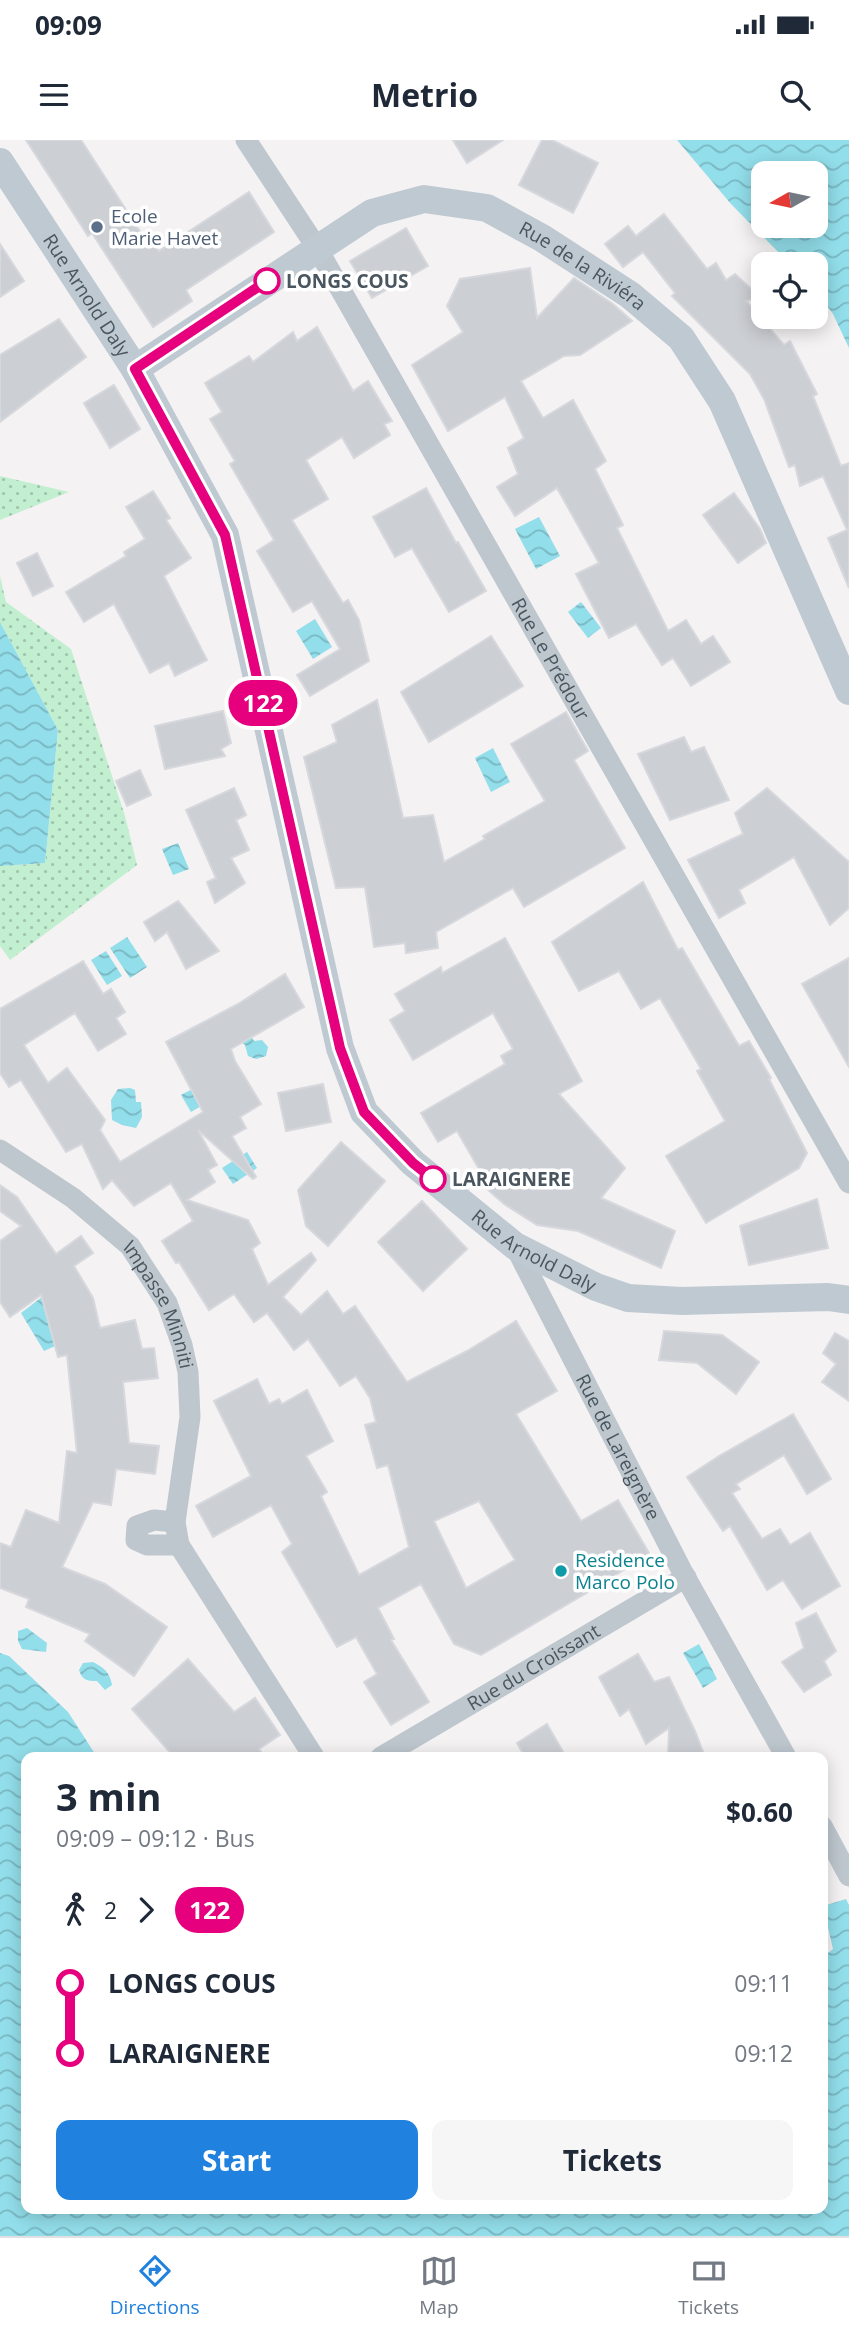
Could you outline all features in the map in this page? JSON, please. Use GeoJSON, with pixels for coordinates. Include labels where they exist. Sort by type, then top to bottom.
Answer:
{"type":"FeatureCollection","features":[{"type":"Feature","properties":{"kind":"street","name":"Rue Le Prédour"},"geometry":{"type":"LineString","coordinates":[[246,140],[317,248],[849,1183]]}},
{"type":"Feature","properties":{"kind":"street","name":"Rue Arnold Daly"},"geometry":{"type":"LineString","coordinates":[[0,162],[135,369],[225,535],[340,1048],[364,1112],[413,1163],[516,1246],[596,1287],[628,1298],[682,1301],[828,1297],[849,1300]]}},
{"type":"Feature","properties":{"kind":"street","name":"Rue de la Riviéra"},"geometry":{"type":"LineString","coordinates":[[135,369],[372,213],[424,199],[486,208],[542,238],[630,295],[681,338],[722,401],[849,691]]}},
{"type":"Feature","properties":{"kind":"street","name":"Impasse Minniti"},"geometry":{"type":"LineString","coordinates":[[0,1150],[73,1198],[130,1246],[167,1303],[182,1345],[188,1372],[190,1406],[175,1522],[179,1545],[311,1752]]}},
{"type":"Feature","properties":{"kind":"street","name":"Rue de Lareignère"},"geometry":{"type":"LineString","coordinates":[[516,1246],[686,1577],[783,1752]]}},
{"type":"Feature","properties":{"kind":"street"},"geometry":{"type":"LineString","coordinates":[[175,1522],[154,1520],[137,1526],[136,1540],[147,1545],[179,1545]]}},
{"type":"Feature","properties":{"kind":"street","name":"Rue du Croissant"},"geometry":{"type":"LineString","coordinates":[[389,1752],[686,1577]]}},
{"type":"Feature","properties":{"kind":"street"},"geometry":{"type":"LineString","coordinates":[[828,1837],[849,1875]]}},
{"type":"Feature","properties":{"kind":"green space"},"geometry":{"type":"Polygon","coordinates":[[[0,476],[69,492],[0,520],[0,476]]]}},
{"type":"Feature","properties":{"kind":"green space"},"geometry":{"type":"Polygon","coordinates":[[[0,576],[6,602],[71,649],[125,816],[137,865],[10,960],[0,946],[0,866],[45,863],[58,730],[0,622],[0,576]]]}},
{"type":"Feature","properties":{"kind":"water"},"geometry":{"type":"Polygon","coordinates":[[[677,140],[849,140],[849,348],[828,307],[828,252],[778,252],[764,238],[828,238],[828,161],[751,161],[751,224],[677,140]]]}},
{"type":"Feature","properties":{"kind":"water"},"geometry":{"type":"Polygon","coordinates":[[[539,517],[560,556],[536,569],[515,529],[539,517]]]}},
{"type":"Feature","properties":{"kind":"water"},"geometry":{"type":"Polygon","coordinates":[[[581,602],[601,628],[588,638],[568,612],[581,602]]]}},
{"type":"Feature","properties":{"kind":"water"},"geometry":{"type":"Polygon","coordinates":[[[315,619],[332,647],[313,659],[296,631],[315,619]]]}},
{"type":"Feature","properties":{"kind":"water"},"geometry":{"type":"Polygon","coordinates":[[[0,622],[58,730],[45,863],[0,866],[0,622]]]}},
{"type":"Feature","properties":{"kind":"water"},"geometry":{"type":"Polygon","coordinates":[[[493,748],[510,782],[491,792],[475,758],[493,748]]]}},
{"type":"Feature","properties":{"kind":"water"},"geometry":{"type":"Polygon","coordinates":[[[178,843],[189,869],[173,875],[162,849],[178,843]]]}},
{"type":"Feature","properties":{"kind":"water"},"geometry":{"type":"Polygon","coordinates":[[[127,937],[147,967],[130,978],[110,948],[127,937]]]}},
{"type":"Feature","properties":{"kind":"water"},"geometry":{"type":"Polygon","coordinates":[[[106,951],[122,976],[107,985],[91,960],[106,951]]]}},
{"type":"Feature","properties":{"kind":"water"},"geometry":{"type":"Polygon","coordinates":[[[249,1032],[254,1041],[262,1040],[268,1047],[266,1056],[256,1059],[248,1056],[245,1045],[237,1038],[249,1032]]]}},
{"type":"Feature","properties":{"kind":"water"},"geometry":{"type":"Polygon","coordinates":[[[213,1078],[218,1096],[191,1112],[181,1095],[213,1078]]]}},
{"type":"Feature","properties":{"kind":"water"},"geometry":{"type":"Polygon","coordinates":[[[118,1089],[135,1090],[136,1102],[141,1102],[142,1117],[136,1128],[112,1120],[111,1100],[118,1089]]]}},
{"type":"Feature","properties":{"kind":"water"},"geometry":{"type":"Polygon","coordinates":[[[247,1152],[257,1168],[233,1184],[222,1168],[247,1152]]]}},
{"type":"Feature","properties":{"kind":"water"},"geometry":{"type":"Polygon","coordinates":[[[42,1297],[55,1346],[44,1351],[21,1313],[42,1297]]]}},
{"type":"Feature","properties":{"kind":"water"},"geometry":{"type":"Polygon","coordinates":[[[27,1628],[47,1643],[46,1652],[22,1649],[18,1641],[18,1631],[27,1628]]]}},
{"type":"Feature","properties":{"kind":"water"},"geometry":{"type":"Polygon","coordinates":[[[699,1644],[717,1679],[703,1688],[683,1653],[699,1644]]]}},
{"type":"Feature","properties":{"kind":"water"},"geometry":{"type":"Polygon","coordinates":[[[0,1653],[9,1656],[68,1712],[94,1752],[21,1752],[21,2214],[828,2214],[828,1953],[833,1949],[828,1928],[828,1904],[846,1899],[849,1905],[849,2236],[0,2236],[0,1653]]]}},
{"type":"Feature","properties":{"kind":"water"},"geometry":{"type":"Polygon","coordinates":[[[93,1662],[103,1668],[110,1677],[112,1685],[105,1690],[97,1681],[85,1679],[80,1673],[83,1663],[93,1662]]]}},
{"type":"Feature","properties":{"kind":"building"},"geometry":{"type":"Polygon","coordinates":[[[26,140],[81,140],[143,236],[148,233],[159,251],[249,192],[274,232],[186,290],[192,301],[153,327],[92,233],[88,236],[26,140]]]}},
{"type":"Feature","properties":{"kind":"building"},"geometry":{"type":"Polygon","coordinates":[[[453,140],[503,140],[467,163],[453,140]]]}},
{"type":"Feature","properties":{"kind":"building"},"geometry":{"type":"Polygon","coordinates":[[[542,140],[552,140],[598,163],[573,213],[519,185],[542,140]]]}},
{"type":"Feature","properties":{"kind":"building"},"geometry":{"type":"Polygon","coordinates":[[[664,214],[707,269],[716,263],[726,280],[735,274],[751,289],[751,300],[746,301],[751,307],[751,329],[770,329],[784,345],[790,341],[817,394],[813,396],[841,466],[849,463],[849,588],[828,538],[847,530],[823,476],[800,486],[795,465],[789,467],[764,399],[750,374],[672,296],[675,293],[643,252],[623,267],[605,244],[628,226],[636,236],[664,214]]]}},
{"type":"Feature","properties":{"kind":"building"},"geometry":{"type":"Polygon","coordinates":[[[406,228],[428,266],[372,298],[350,261],[406,228]]]}},
{"type":"Feature","properties":{"kind":"building"},"geometry":{"type":"Polygon","coordinates":[[[0,244],[24,281],[0,297],[0,244]]]}},
{"type":"Feature","properties":{"kind":"building"},"geometry":{"type":"Polygon","coordinates":[[[530,268],[537,318],[574,278],[613,304],[632,321],[580,355],[564,356],[521,381],[543,418],[573,400],[606,461],[595,469],[623,525],[617,528],[668,631],[686,620],[701,644],[713,636],[730,662],[691,686],[673,658],[662,665],[636,624],[609,638],[576,574],[599,563],[557,488],[515,516],[497,487],[518,474],[508,448],[524,438],[505,397],[448,431],[412,365],[463,332],[447,306],[460,279],[530,268]]]}},
{"type":"Feature","properties":{"kind":"building"},"geometry":{"type":"Polygon","coordinates":[[[59,319],[86,357],[0,422],[0,355],[59,319]]]}},
{"type":"Feature","properties":{"kind":"building"},"geometry":{"type":"Polygon","coordinates":[[[317,327],[353,391],[368,381],[392,421],[384,424],[390,435],[354,458],[342,437],[306,460],[328,499],[292,520],[343,603],[348,600],[359,620],[369,661],[310,696],[297,675],[340,649],[312,601],[293,612],[257,551],[274,540],[230,464],[235,461],[210,419],[222,412],[205,383],[249,356],[253,362],[293,332],[297,341],[317,327]]]}},
{"type":"Feature","properties":{"kind":"building"},"geometry":{"type":"Polygon","coordinates":[[[114,385],[140,429],[110,448],[84,403],[114,385]]]}},
{"type":"Feature","properties":{"kind":"building"},"geometry":{"type":"Polygon","coordinates":[[[426,488],[486,591],[449,612],[412,548],[395,557],[373,517],[426,488]]]}},
{"type":"Feature","properties":{"kind":"building"},"geometry":{"type":"Polygon","coordinates":[[[153,491],[170,518],[166,520],[191,558],[164,576],[207,660],[175,676],[169,663],[150,673],[114,604],[84,622],[66,592],[126,556],[124,552],[145,539],[126,507],[153,491]]]}},
{"type":"Feature","properties":{"kind":"building"},"geometry":{"type":"Polygon","coordinates":[[[734,493],[760,529],[766,543],[738,563],[703,515],[734,493]]]}},
{"type":"Feature","properties":{"kind":"building"},"geometry":{"type":"Polygon","coordinates":[[[37,553],[53,586],[33,596],[17,563],[37,553]]]}},
{"type":"Feature","properties":{"kind":"building"},"geometry":{"type":"Polygon","coordinates":[[[491,636],[523,686],[429,742],[401,692],[491,636]]]}},
{"type":"Feature","properties":{"kind":"building"},"geometry":{"type":"Polygon","coordinates":[[[377,700],[403,818],[433,815],[444,862],[545,801],[511,744],[566,712],[588,751],[574,760],[625,848],[524,907],[513,888],[436,932],[438,948],[406,953],[405,943],[374,947],[365,887],[336,888],[304,757],[337,742],[332,725],[377,700]]]}},
{"type":"Feature","properties":{"kind":"building"},"geometry":{"type":"Polygon","coordinates":[[[223,711],[231,743],[221,749],[225,756],[165,769],[155,726],[223,711]]]}},
{"type":"Feature","properties":{"kind":"building"},"geometry":{"type":"Polygon","coordinates":[[[684,737],[691,752],[704,747],[729,800],[670,820],[638,754],[684,737]]]}},
{"type":"Feature","properties":{"kind":"building"},"geometry":{"type":"Polygon","coordinates":[[[140,770],[151,795],[127,806],[116,781],[140,770]]]}},
{"type":"Feature","properties":{"kind":"building"},"geometry":{"type":"Polygon","coordinates":[[[234,788],[246,815],[236,820],[249,850],[231,858],[245,883],[215,903],[207,882],[216,878],[186,810],[234,788]]]}},
{"type":"Feature","properties":{"kind":"building"},"geometry":{"type":"Polygon","coordinates":[[[767,788],[849,862],[849,908],[830,925],[794,857],[739,890],[745,903],[719,918],[688,860],[743,834],[735,813],[767,788]]]}},
{"type":"Feature","properties":{"kind":"building"},"geometry":{"type":"Polygon","coordinates":[[[643,882],[678,950],[682,948],[739,1046],[749,1041],[771,1078],[769,1079],[807,1153],[799,1168],[706,1223],[666,1156],[725,1121],[697,1071],[701,1069],[660,998],[641,1009],[619,971],[579,991],[552,942],[643,882]]]}},
{"type":"Feature","properties":{"kind":"building"},"geometry":{"type":"Polygon","coordinates":[[[178,901],[219,951],[186,969],[167,932],[155,941],[144,922],[178,901]]]}},
{"type":"Feature","properties":{"kind":"building"},"geometry":{"type":"Polygon","coordinates":[[[505,938],[582,1081],[559,1094],[625,1168],[601,1198],[675,1231],[661,1268],[578,1231],[537,1225],[504,1204],[470,1174],[479,1169],[457,1131],[438,1142],[421,1113],[505,1064],[501,1056],[513,1049],[493,1013],[413,1060],[390,1020],[405,1011],[395,994],[441,967],[442,973],[505,938]]]}},
{"type":"Feature","properties":{"kind":"building"},"geometry":{"type":"Polygon","coordinates":[[[849,958],[849,1067],[802,984],[849,958]]]}},
{"type":"Feature","properties":{"kind":"building"},"geometry":{"type":"Polygon","coordinates":[[[83,961],[103,994],[111,989],[125,1012],[116,1018],[126,1034],[98,1051],[75,1013],[24,1045],[48,1083],[67,1068],[105,1120],[100,1130],[120,1162],[203,1112],[166,1042],[238,1004],[285,974],[304,1007],[231,1049],[235,1061],[261,1104],[240,1117],[246,1128],[232,1136],[256,1177],[253,1179],[198,1130],[217,1165],[208,1170],[215,1182],[187,1200],[248,1220],[260,1243],[252,1249],[268,1285],[311,1253],[316,1260],[283,1297],[301,1315],[327,1291],[343,1314],[355,1306],[407,1382],[467,1351],[516,1321],[557,1391],[516,1414],[581,1521],[618,1500],[649,1553],[607,1581],[481,1655],[454,1644],[421,1584],[378,1608],[394,1639],[391,1640],[429,1702],[391,1725],[364,1682],[377,1674],[356,1637],[337,1647],[282,1552],[292,1544],[271,1505],[213,1537],[196,1506],[251,1476],[214,1401],[257,1379],[269,1404],[279,1399],[282,1404],[307,1390],[333,1441],[306,1456],[327,1492],[321,1496],[359,1575],[409,1547],[388,1465],[377,1468],[365,1425],[376,1422],[370,1398],[356,1376],[340,1386],[308,1339],[294,1350],[267,1313],[254,1322],[234,1294],[209,1310],[179,1262],[176,1263],[162,1241],[193,1221],[171,1183],[134,1206],[112,1180],[103,1189],[82,1144],[66,1152],[21,1080],[9,1087],[0,1073],[0,1009],[83,961]],[[479,1501],[434,1521],[466,1588],[515,1560],[479,1501]]]}},
{"type":"Feature","properties":{"kind":"building"},"geometry":{"type":"Polygon","coordinates":[[[323,1084],[331,1122],[286,1131],[278,1093],[323,1084]]]}},
{"type":"Feature","properties":{"kind":"building"},"geometry":{"type":"Polygon","coordinates":[[[341,1142],[385,1181],[328,1246],[306,1226],[298,1190],[341,1142]]]}},
{"type":"Feature","properties":{"kind":"building"},"geometry":{"type":"Polygon","coordinates":[[[0,1185],[17,1197],[56,1254],[81,1236],[93,1253],[74,1266],[93,1298],[100,1328],[135,1320],[142,1349],[154,1348],[158,1378],[123,1382],[129,1443],[159,1446],[155,1474],[116,1469],[111,1505],[93,1502],[62,1567],[105,1584],[167,1627],[134,1676],[85,1641],[90,1634],[26,1607],[29,1599],[0,1588],[0,1543],[11,1547],[26,1510],[59,1523],[67,1451],[77,1453],[67,1355],[58,1357],[41,1295],[10,1317],[0,1302],[0,1241],[21,1226],[0,1211],[0,1185]]]}},
{"type":"Feature","properties":{"kind":"building"},"geometry":{"type":"Polygon","coordinates":[[[817,1199],[828,1248],[749,1265],[740,1226],[817,1199]]]}},
{"type":"Feature","properties":{"kind":"building"},"geometry":{"type":"Polygon","coordinates":[[[422,1201],[467,1249],[423,1291],[378,1242],[422,1201]]]}},
{"type":"Feature","properties":{"kind":"building"},"geometry":{"type":"Polygon","coordinates":[[[664,1331],[722,1335],[759,1362],[736,1394],[697,1363],[659,1360],[664,1331]]]}},
{"type":"Feature","properties":{"kind":"building"},"geometry":{"type":"Polygon","coordinates":[[[835,1333],[849,1341],[849,1401],[822,1382],[836,1364],[823,1353],[835,1333]]]}},
{"type":"Feature","properties":{"kind":"building"},"geometry":{"type":"Polygon","coordinates":[[[793,1414],[831,1479],[807,1494],[784,1455],[736,1484],[740,1489],[732,1493],[762,1539],[780,1529],[790,1545],[810,1533],[840,1586],[802,1609],[783,1580],[767,1590],[730,1526],[723,1531],[687,1477],[793,1414]]]}},
{"type":"Feature","properties":{"kind":"building"},"geometry":{"type":"Polygon","coordinates":[[[816,1613],[836,1651],[824,1661],[831,1675],[804,1692],[782,1662],[804,1648],[796,1623],[816,1613]]]}},
{"type":"Feature","properties":{"kind":"building"},"geometry":{"type":"Polygon","coordinates":[[[638,1654],[654,1682],[669,1677],[703,1752],[668,1752],[669,1728],[646,1744],[629,1709],[620,1716],[599,1677],[638,1654]]]}},
{"type":"Feature","properties":{"kind":"building"},"geometry":{"type":"Polygon","coordinates":[[[188,1659],[234,1712],[255,1698],[280,1735],[259,1749],[261,1752],[170,1752],[132,1709],[188,1659]]]}},
{"type":"Feature","properties":{"kind":"building"},"geometry":{"type":"Polygon","coordinates":[[[547,1724],[563,1752],[522,1752],[517,1743],[547,1724]]]}},
{"type":"Feature","properties":{"kind":"bus line","name":"122"},"geometry":{"type":"LineString","coordinates":[[267,281],[135,369],[225,535],[340,1048],[364,1112],[413,1163],[433,1179]]}},
{"type":"Feature","properties":{"kind":"place","name":"Ecole Marie Havet"},"geometry":{"type":"Point","coordinates":[97,227]}},
{"type":"Feature","properties":{"kind":"place","name":"LONGS COUS"},"geometry":{"type":"Point","coordinates":[267,281]}},
{"type":"Feature","properties":{"kind":"place","name":"LARAIGNERE"},"geometry":{"type":"Point","coordinates":[433,1179]}},
{"type":"Feature","properties":{"kind":"place","name":"Residence Marco Polo"},"geometry":{"type":"Point","coordinates":[561,1571]}}]}
